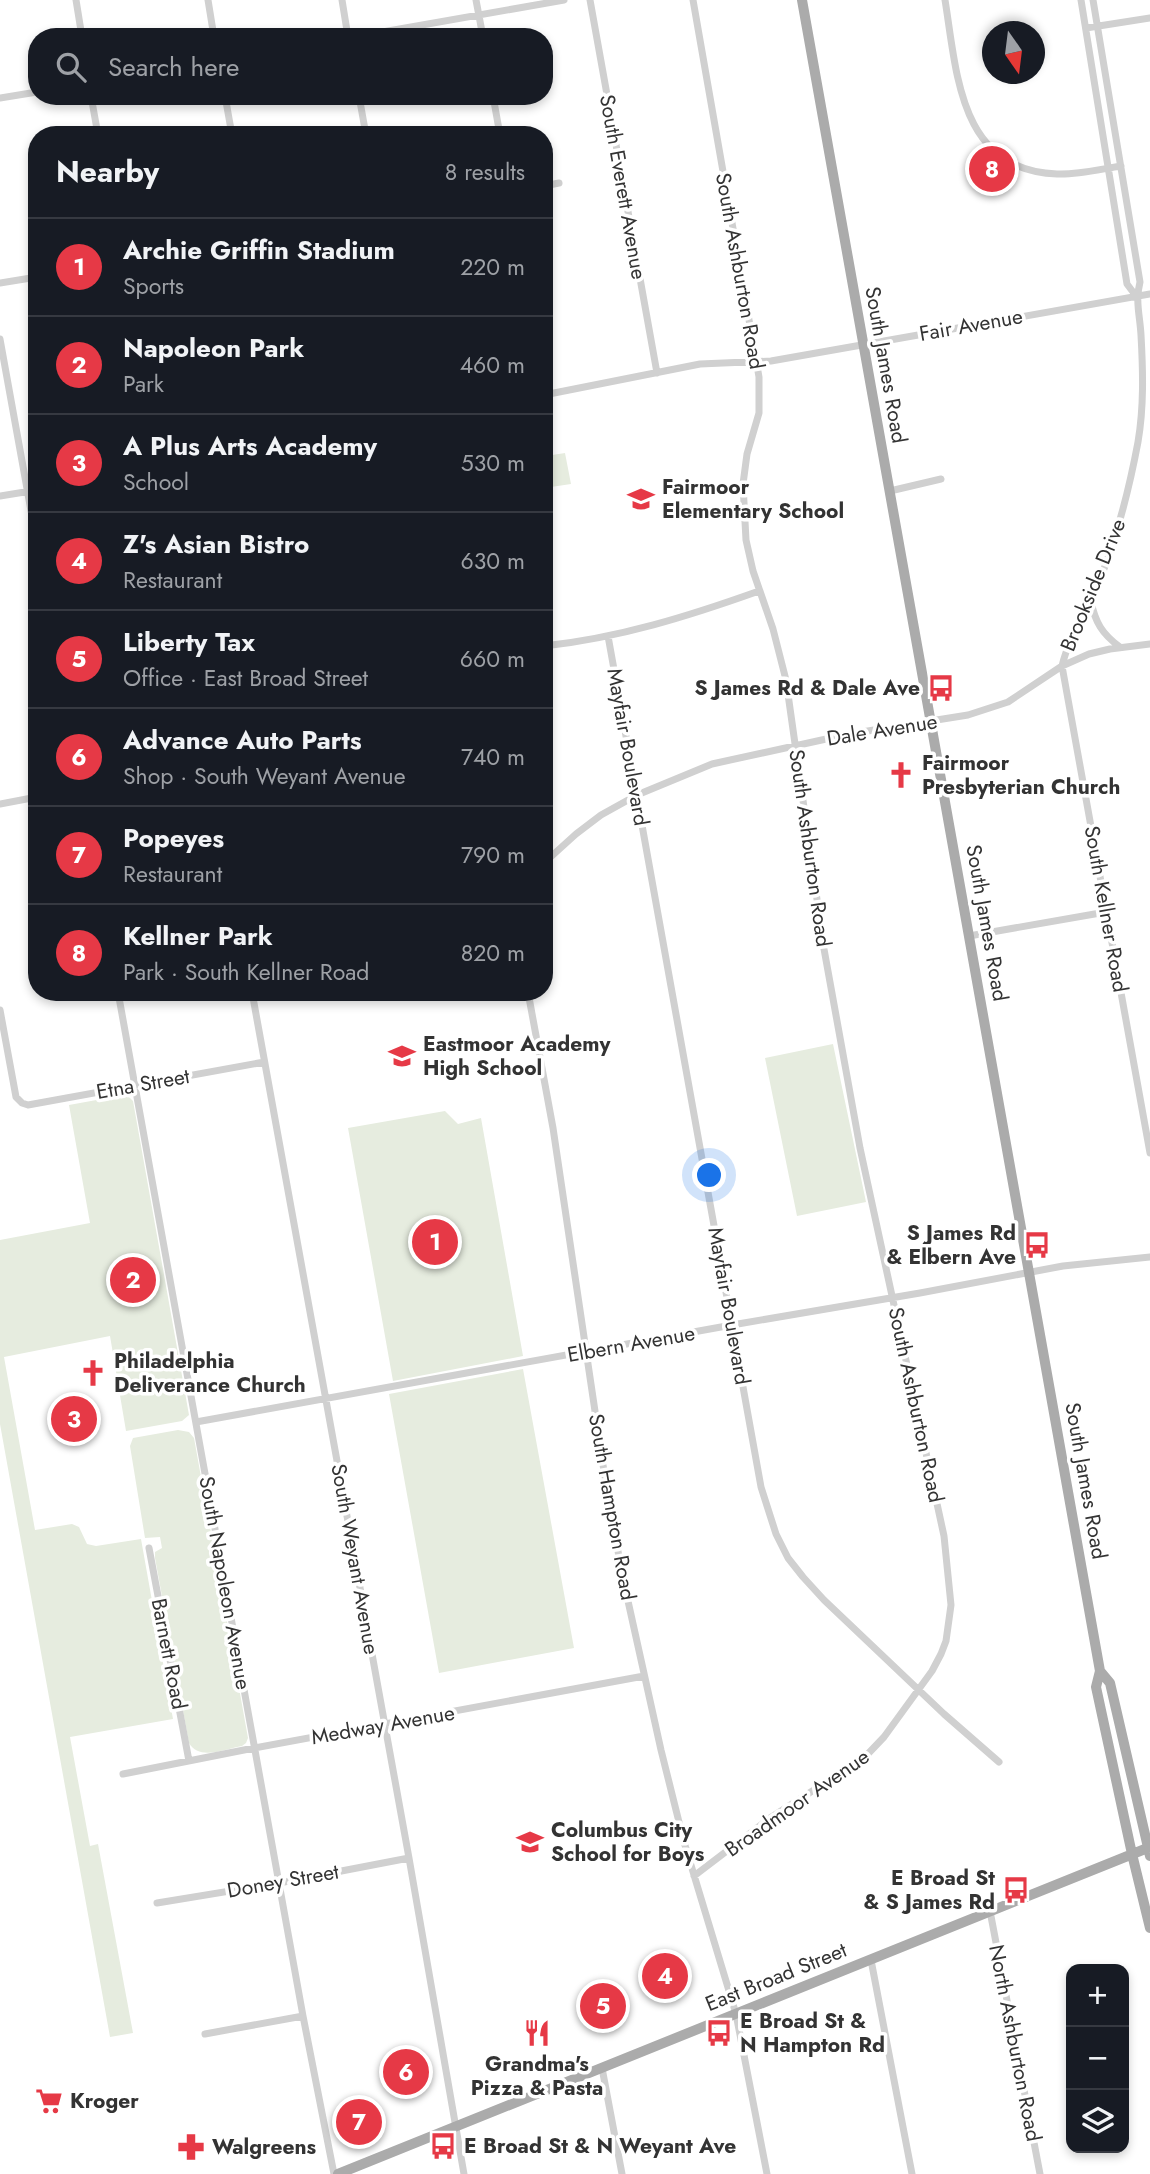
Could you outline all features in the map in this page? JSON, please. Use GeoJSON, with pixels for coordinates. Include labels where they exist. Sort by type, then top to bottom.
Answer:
{"type":"FeatureCollection","features":[{"type":"Feature","properties":{"kind":"main road","name":"South James Road"},"geometry":{"type":"LineString","coordinates":[[802,0],[1100,1671],[1110,1683],[1149,1850]]}},
{"type":"Feature","properties":{"kind":"main road"},"geometry":{"type":"LineString","coordinates":[[1100,1671],[1096,1687],[1150,1928]]}},
{"type":"Feature","properties":{"kind":"main road","name":"East Broad Street"},"geometry":{"type":"LineString","coordinates":[[336,2174],[1132,1854],[1149,1850]]}},
{"type":"Feature","properties":{"kind":"street"},"geometry":{"type":"LineString","coordinates":[[76,0],[81,28]]}},
{"type":"Feature","properties":{"kind":"street"},"geometry":{"type":"LineString","coordinates":[[208,0],[213,28]]}},
{"type":"Feature","properties":{"kind":"street"},"geometry":{"type":"LineString","coordinates":[[342,0],[347,28]]}},
{"type":"Feature","properties":{"kind":"street"},"geometry":{"type":"LineString","coordinates":[[476,0],[481,28]]}},
{"type":"Feature","properties":{"kind":"street"},"geometry":{"type":"LineString","coordinates":[[406,28],[565,0]]}},
{"type":"Feature","properties":{"kind":"street","name":"South Everett Avenue"},"geometry":{"type":"LineString","coordinates":[[590,0],[657,373]]}},
{"type":"Feature","properties":{"kind":"street","name":"South Ashburton Road"},"geometry":{"type":"LineString","coordinates":[[693,0],[757,363],[759,413],[747,454],[743,495],[746,540],[784,670],[824,950],[860,1148],[944,1536],[951,1605],[946,1641],[919,1690]]}},
{"type":"Feature","properties":{"kind":"street"},"geometry":{"type":"LineString","coordinates":[[945,0],[962,98],[979,134],[1000,155],[1026,169],[1047,174],[1060,175],[1121,166]]}},
{"type":"Feature","properties":{"kind":"street","name":"Brookside Drive"},"geometry":{"type":"LineString","coordinates":[[1081,0],[1127,285],[1136,296]]}},
{"type":"Feature","properties":{"kind":"street","name":"Brookside Drive"},"geometry":{"type":"LineString","coordinates":[[1062,666],[1069,645],[1091,601],[1128,491],[1139,438],[1143,382],[1141,329],[1136,296],[1140,282],[1093,0]]}},
{"type":"Feature","properties":{"kind":"street"},"geometry":{"type":"LineString","coordinates":[[1086,29],[1150,18]]}},
{"type":"Feature","properties":{"kind":"street"},"geometry":{"type":"LineString","coordinates":[[0,99],[28,94]]}},
{"type":"Feature","properties":{"kind":"street"},"geometry":{"type":"LineString","coordinates":[[93,105],[96,126]]}},
{"type":"Feature","properties":{"kind":"street"},"geometry":{"type":"LineString","coordinates":[[227,105],[230,126]]}},
{"type":"Feature","properties":{"kind":"street"},"geometry":{"type":"LineString","coordinates":[[361,105],[364,126]]}},
{"type":"Feature","properties":{"kind":"street"},"geometry":{"type":"LineString","coordinates":[[495,105],[498,126]]}},
{"type":"Feature","properties":{"kind":"street"},"geometry":{"type":"LineString","coordinates":[[553,184],[559,183]]}},
{"type":"Feature","properties":{"kind":"street"},"geometry":{"type":"LineString","coordinates":[[0,283],[28,278]]}},
{"type":"Feature","properties":{"kind":"street","name":"Fair Avenue"},"geometry":{"type":"LineString","coordinates":[[553,391],[700,364],[757,363],[1150,293]]}},
{"type":"Feature","properties":{"kind":"street"},"geometry":{"type":"LineString","coordinates":[[0,339],[28,496]]}},
{"type":"Feature","properties":{"kind":"street"},"geometry":{"type":"LineString","coordinates":[[890,491],[941,479]]}},
{"type":"Feature","properties":{"kind":"street"},"geometry":{"type":"LineString","coordinates":[[0,496],[27,491]]}},
{"type":"Feature","properties":{"kind":"street"},"geometry":{"type":"LineString","coordinates":[[553,645],[643,629],[759,591]]}},
{"type":"Feature","properties":{"kind":"street"},"geometry":{"type":"LineString","coordinates":[[1091,601],[1100,630],[1121,647]]}},
{"type":"Feature","properties":{"kind":"street","name":"Mayfair Boulevard"},"geometry":{"type":"LineString","coordinates":[[608,636],[761,1487],[776,1535],[803,1577],[824,1600],[999,1762]]}},
{"type":"Feature","properties":{"kind":"street","name":"Dale Avenue"},"geometry":{"type":"LineString","coordinates":[[553,855],[601,816],[637,795],[712,764],[849,734],[968,715],[1008,702],[1062,666],[1088,654],[1150,644]]}},
{"type":"Feature","properties":{"kind":"street","name":"South Kellner Road"},"geometry":{"type":"LineString","coordinates":[[1062,666],[1150,1153]]}},
{"type":"Feature","properties":{"kind":"street"},"geometry":{"type":"LineString","coordinates":[[0,804],[28,799]]}},
{"type":"Feature","properties":{"kind":"street"},"geometry":{"type":"LineString","coordinates":[[969,936],[1106,912]]}},
{"type":"Feature","properties":{"kind":"street","name":"South Napoleon Avenue"},"geometry":{"type":"LineString","coordinates":[[120,1001],[303,2016],[336,2174]]}},
{"type":"Feature","properties":{"kind":"street","name":"South Weyant Avenue"},"geometry":{"type":"LineString","coordinates":[[254,1001],[464,2174]]}},
{"type":"Feature","properties":{"kind":"street","name":"South Hampton Road"},"geometry":{"type":"LineString","coordinates":[[530,1001],[553,1128],[622,1574],[661,1750],[694,1876],[736,2014],[767,2174]]}},
{"type":"Feature","properties":{"kind":"street","name":"Etna Street"},"geometry":{"type":"LineString","coordinates":[[0,1010],[16,1097],[22,1103],[34,1104],[264,1062]]}},
{"type":"Feature","properties":{"kind":"street","name":"Elbern Avenue"},"geometry":{"type":"LineString","coordinates":[[196,1422],[1030,1272],[1099,1261],[1150,1257]]}},
{"type":"Feature","properties":{"kind":"street","name":"Barnett Road"},"geometry":{"type":"LineString","coordinates":[[149,1548],[188,1760]]}},
{"type":"Feature","properties":{"kind":"street","name":"Medway Avenue"},"geometry":{"type":"LineString","coordinates":[[123,1774],[644,1676]]}},
{"type":"Feature","properties":{"kind":"street","name":"Broadmoor Avenue"},"geometry":{"type":"LineString","coordinates":[[694,1876],[770,1818],[864,1758],[884,1737],[919,1690]]}},
{"type":"Feature","properties":{"kind":"street","name":"Doney Street"},"geometry":{"type":"LineString","coordinates":[[158,1903],[409,1858]]}},
{"type":"Feature","properties":{"kind":"street","name":"North Ashburton Road"},"geometry":{"type":"LineString","coordinates":[[990,1911],[1040,2174]]}},
{"type":"Feature","properties":{"kind":"street"},"geometry":{"type":"LineString","coordinates":[[871,1960],[912,2174]]}},
{"type":"Feature","properties":{"kind":"street"},"geometry":{"type":"LineString","coordinates":[[205,2034],[303,2016]]}},
{"type":"Feature","properties":{"kind":"street"},"geometry":{"type":"LineString","coordinates":[[601,2068],[622,2174]]}},
{"type":"Feature","properties":{"kind":"shaded area"},"geometry":{"type":"Polygon","coordinates":[[[980,152],[1007,167],[1012,174],[1010,182],[996,188],[979,179],[973,169],[973,163],[980,152]]]}},
{"type":"Feature","properties":{"kind":"shaded area"},"geometry":{"type":"Polygon","coordinates":[[[565,453],[571,484],[553,487],[553,455],[565,453]]]}},
{"type":"Feature","properties":{"kind":"shaded area"},"geometry":{"type":"Polygon","coordinates":[[[833,1044],[866,1202],[797,1216],[765,1058],[833,1044]]]}},
{"type":"Feature","properties":{"kind":"shaded area"},"geometry":{"type":"Polygon","coordinates":[[[124,1095],[133,1101],[189,1415],[182,1421],[126,1431],[110,1336],[4,1357],[35,1530],[72,1524],[79,1527],[87,1544],[96,1546],[141,1539],[173,1719],[70,1737],[90,1846],[98,1844],[133,2033],[110,2037],[0,1424],[0,1240],[90,1223],[69,1105],[124,1095]]]}},
{"type":"Feature","properties":{"kind":"shaded area"},"geometry":{"type":"Polygon","coordinates":[[[445,1111],[458,1124],[481,1118],[523,1356],[393,1381],[348,1128],[445,1111]]]}},
{"type":"Feature","properties":{"kind":"shaded area"},"geometry":{"type":"Polygon","coordinates":[[[523,1369],[574,1648],[439,1673],[389,1394],[523,1369]]]}},
{"type":"Feature","properties":{"kind":"shaded area"},"geometry":{"type":"Polygon","coordinates":[[[178,1430],[189,1432],[194,1438],[248,1738],[242,1746],[206,1753],[193,1748],[189,1743],[155,1558],[155,1552],[162,1548],[160,1537],[145,1538],[130,1446],[133,1438],[178,1430]]]}},
{"type":"Feature","properties":{"kind":"place","name":"Kellner Park"},"geometry":{"type":"Point","coordinates":[992,169]}},
{"type":"Feature","properties":{"kind":"place","name":"Fairmoor Elementary School"},"geometry":{"type":"Point","coordinates":[641,499]}},
{"type":"Feature","properties":{"kind":"place","name":"S James Rd & Dale Ave"},"geometry":{"type":"Point","coordinates":[941,688]}},
{"type":"Feature","properties":{"kind":"place","name":"Fairmoor Presbyterian Church"},"geometry":{"type":"Point","coordinates":[901,775]}},
{"type":"Feature","properties":{"kind":"place","name":"Eastmoor Academy High School"},"geometry":{"type":"Point","coordinates":[402,1056]}},
{"type":"Feature","properties":{"kind":"place","name":"Archie Griffin Stadium"},"geometry":{"type":"Point","coordinates":[435,1242]}},
{"type":"Feature","properties":{"kind":"place","name":"S James Rd & Elbern Ave"},"geometry":{"type":"Point","coordinates":[1037,1245]}},
{"type":"Feature","properties":{"kind":"place","name":"Napoleon Park"},"geometry":{"type":"Point","coordinates":[133,1280]}},
{"type":"Feature","properties":{"kind":"place","name":"Philadelphia Deliverance Church"},"geometry":{"type":"Point","coordinates":[93,1373]}},
{"type":"Feature","properties":{"kind":"place","name":"A Plus Arts Academy"},"geometry":{"type":"Point","coordinates":[74,1419]}},
{"type":"Feature","properties":{"kind":"place","name":"Columbus City School for Boys"},"geometry":{"type":"Point","coordinates":[530,1842]}},
{"type":"Feature","properties":{"kind":"place","name":"E Broad St & S James Rd"},"geometry":{"type":"Point","coordinates":[1016,1890]}},
{"type":"Feature","properties":{"kind":"place","name":"Z's Asian Bistro"},"geometry":{"type":"Point","coordinates":[665,1976]}},
{"type":"Feature","properties":{"kind":"place","name":"Liberty Tax"},"geometry":{"type":"Point","coordinates":[603,2006]}},
{"type":"Feature","properties":{"kind":"place","name":"Grandma's Pizza & Pasta"},"geometry":{"type":"Point","coordinates":[537,2033]}},
{"type":"Feature","properties":{"kind":"place","name":"E Broad St & N Hampton Rd"},"geometry":{"type":"Point","coordinates":[719,2033]}},
{"type":"Feature","properties":{"kind":"place","name":"Advance Auto Parts"},"geometry":{"type":"Point","coordinates":[406,2072]}},
{"type":"Feature","properties":{"kind":"place","name":"Kroger"},"geometry":{"type":"Point","coordinates":[49,2101]}},
{"type":"Feature","properties":{"kind":"place","name":"Popeyes"},"geometry":{"type":"Point","coordinates":[359,2122]}},
{"type":"Feature","properties":{"kind":"place","name":"E Broad St & N Weyant Ave"},"geometry":{"type":"Point","coordinates":[443,2146]}},
{"type":"Feature","properties":{"kind":"place","name":"Walgreens"},"geometry":{"type":"Point","coordinates":[191,2147]}}]}
